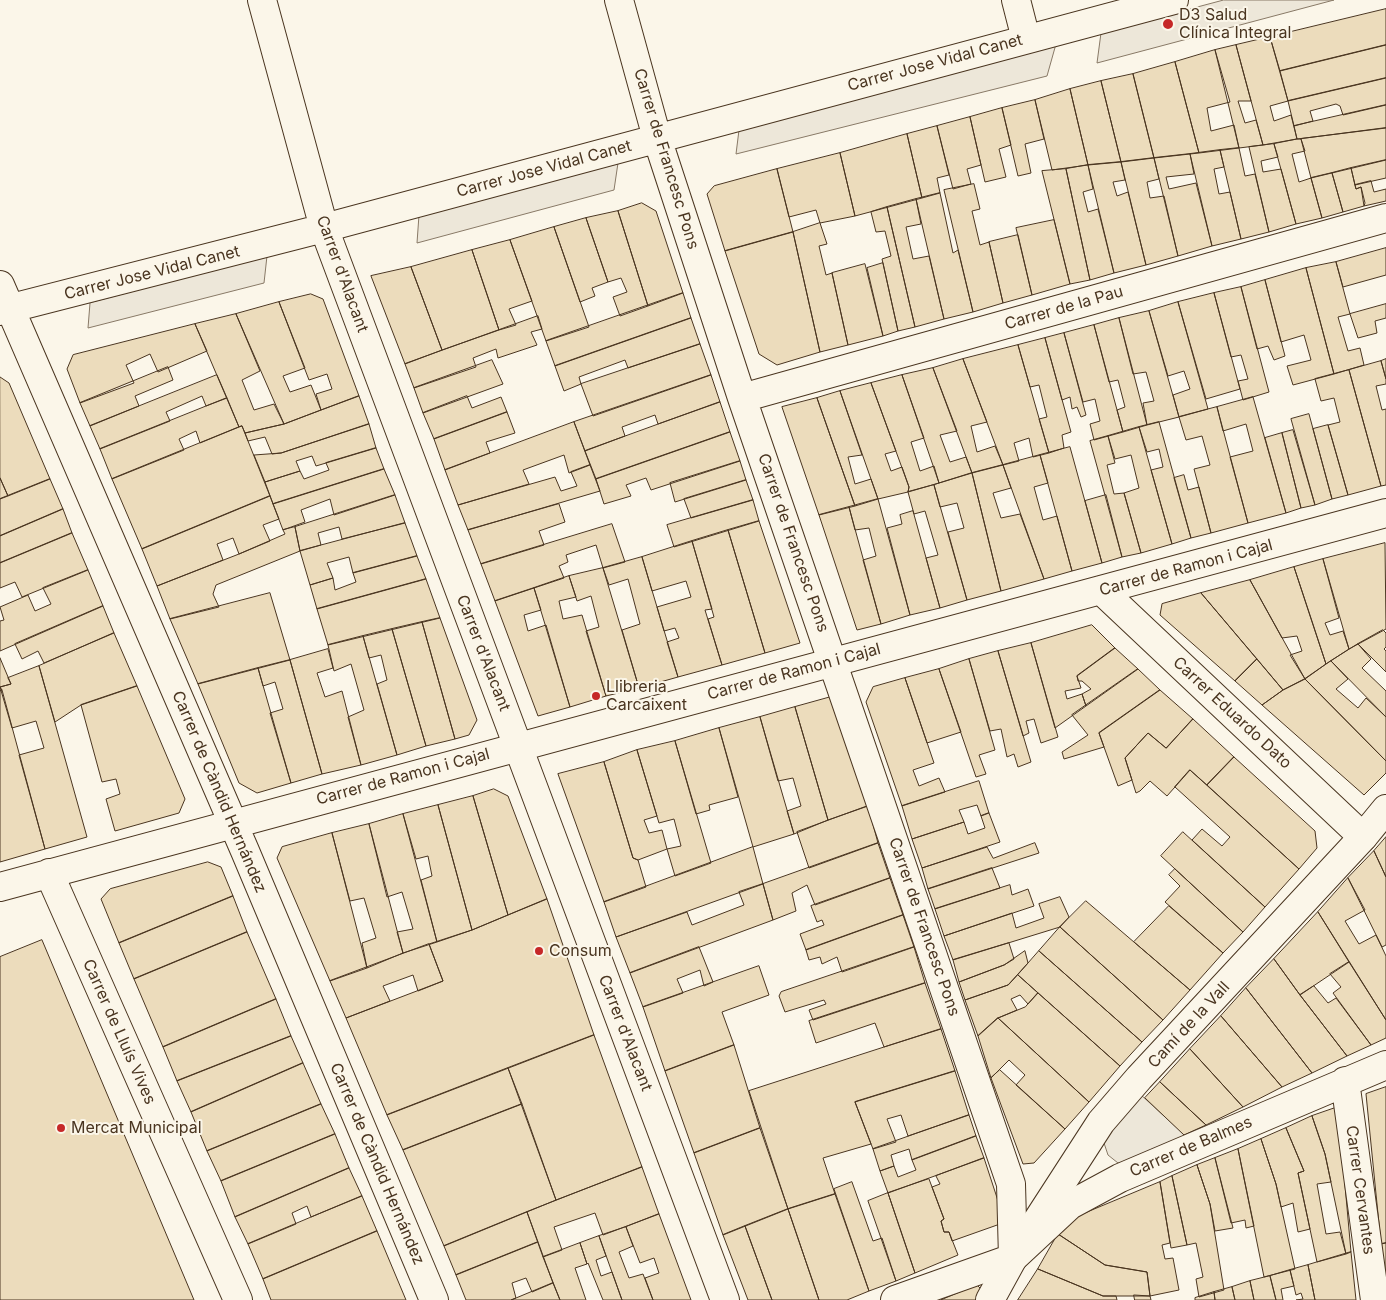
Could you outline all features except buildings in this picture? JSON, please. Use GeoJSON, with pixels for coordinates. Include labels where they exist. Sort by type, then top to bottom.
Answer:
{"type":"FeatureCollection","features":[{"type":"Feature","properties":{"kind":"street","name":"Carrer d'Alacant"},"geometry":{"type":"LineString","coordinates":[[262,0],[324,228],[726,1300]]}},
{"type":"Feature","properties":{"kind":"street","name":"Carrer de Francesc Pons"},"geometry":{"type":"LineString","coordinates":[[619,0],[657,138],[742,398],[834,662],[1011,1184],[1013,1258]]}},
{"type":"Feature","properties":{"kind":"street"},"geometry":{"type":"LineString","coordinates":[[1016,0],[1026,39]]}},
{"type":"Feature","properties":{"kind":"street","name":"Carrer Jose Vidal Canet"},"geometry":{"type":"LineString","coordinates":[[3,302],[324,228],[1174,0]]}},
{"type":"Feature","properties":{"kind":"street","name":"Carrer de la Pau"},"geometry":{"type":"LineString","coordinates":[[742,398],[1386,218]]}},
{"type":"Feature","properties":{"kind":"street","name":"Carrer de Càndid Hernández"},"geometry":{"type":"LineString","coordinates":[[3,302],[233,824],[434,1300]]}},
{"type":"Feature","properties":{"kind":"street","name":"Carrer de Ramon i Cajal"},"geometry":{"type":"LineString","coordinates":[[0,886],[1386,513]]}},
{"type":"Feature","properties":{"kind":"street","name":"Carrer Eduardo Dato"},"geometry":{"type":"LineString","coordinates":[[1101,590],[1363,836]]}},
{"type":"Feature","properties":{"kind":"street","name":"Camí de la Vall"},"geometry":{"type":"LineString","coordinates":[[1013,1258],[1101,1122],[1139,1078],[1386,809]]}},
{"type":"Feature","properties":{"kind":"street","name":"Carrer de Lluís Vives"},"geometry":{"type":"LineString","coordinates":[[49,873],[238,1300]]}},
{"type":"Feature","properties":{"kind":"street","name":"Carrer de Balmes"},"geometry":{"type":"LineString","coordinates":[[1013,1258],[1070,1205],[1120,1178],[1386,1065]]}},
{"type":"Feature","properties":{"kind":"street","name":"Carrer Cervantes"},"geometry":{"type":"LineString","coordinates":[[1345,1081],[1375,1300]]}},
{"type":"Feature","properties":{"kind":"street"},"geometry":{"type":"LineString","coordinates":[[895,1300],[1013,1258]]}},
{"type":"Feature","properties":{"kind":"street"},"geometry":{"type":"LineString","coordinates":[[990,1300],[1013,1258]]}},
{"type":"Feature","properties":{"kind":"shaded area"},"geometry":{"type":"Polygon","coordinates":[[[1224,0],[1334,0],[1097,63],[1101,33],[1224,0]]]}},
{"type":"Feature","properties":{"kind":"shaded area"},"geometry":{"type":"Polygon","coordinates":[[[1056,44],[1047,76],[736,154],[739,130],[1056,44]]]}},
{"type":"Feature","properties":{"kind":"shaded area"},"geometry":{"type":"Polygon","coordinates":[[[618,163],[614,190],[417,243],[419,215],[618,163]]]}},
{"type":"Feature","properties":{"kind":"shaded area"},"geometry":{"type":"Polygon","coordinates":[[[267,256],[264,283],[88,328],[90,303],[267,256]]]}},
{"type":"Feature","properties":{"kind":"shaded area"},"geometry":{"type":"Polygon","coordinates":[[[1140,1094],[1188,1138],[1130,1163],[1118,1163],[1108,1155],[1104,1143],[1106,1131],[1140,1094]]]}},
{"type":"Feature","properties":{"kind":"place","name":"D3 Salud Clínica Integral"},"geometry":{"type":"Point","coordinates":[1168,24]}},
{"type":"Feature","properties":{"kind":"place","name":"Llibreria Carcaixent"},"geometry":{"type":"Point","coordinates":[596,696]}},
{"type":"Feature","properties":{"kind":"place","name":"Consum"},"geometry":{"type":"Point","coordinates":[539,951]}},
{"type":"Feature","properties":{"kind":"place","name":"Mercat Municipal"},"geometry":{"type":"Point","coordinates":[61,1128]}}]}
